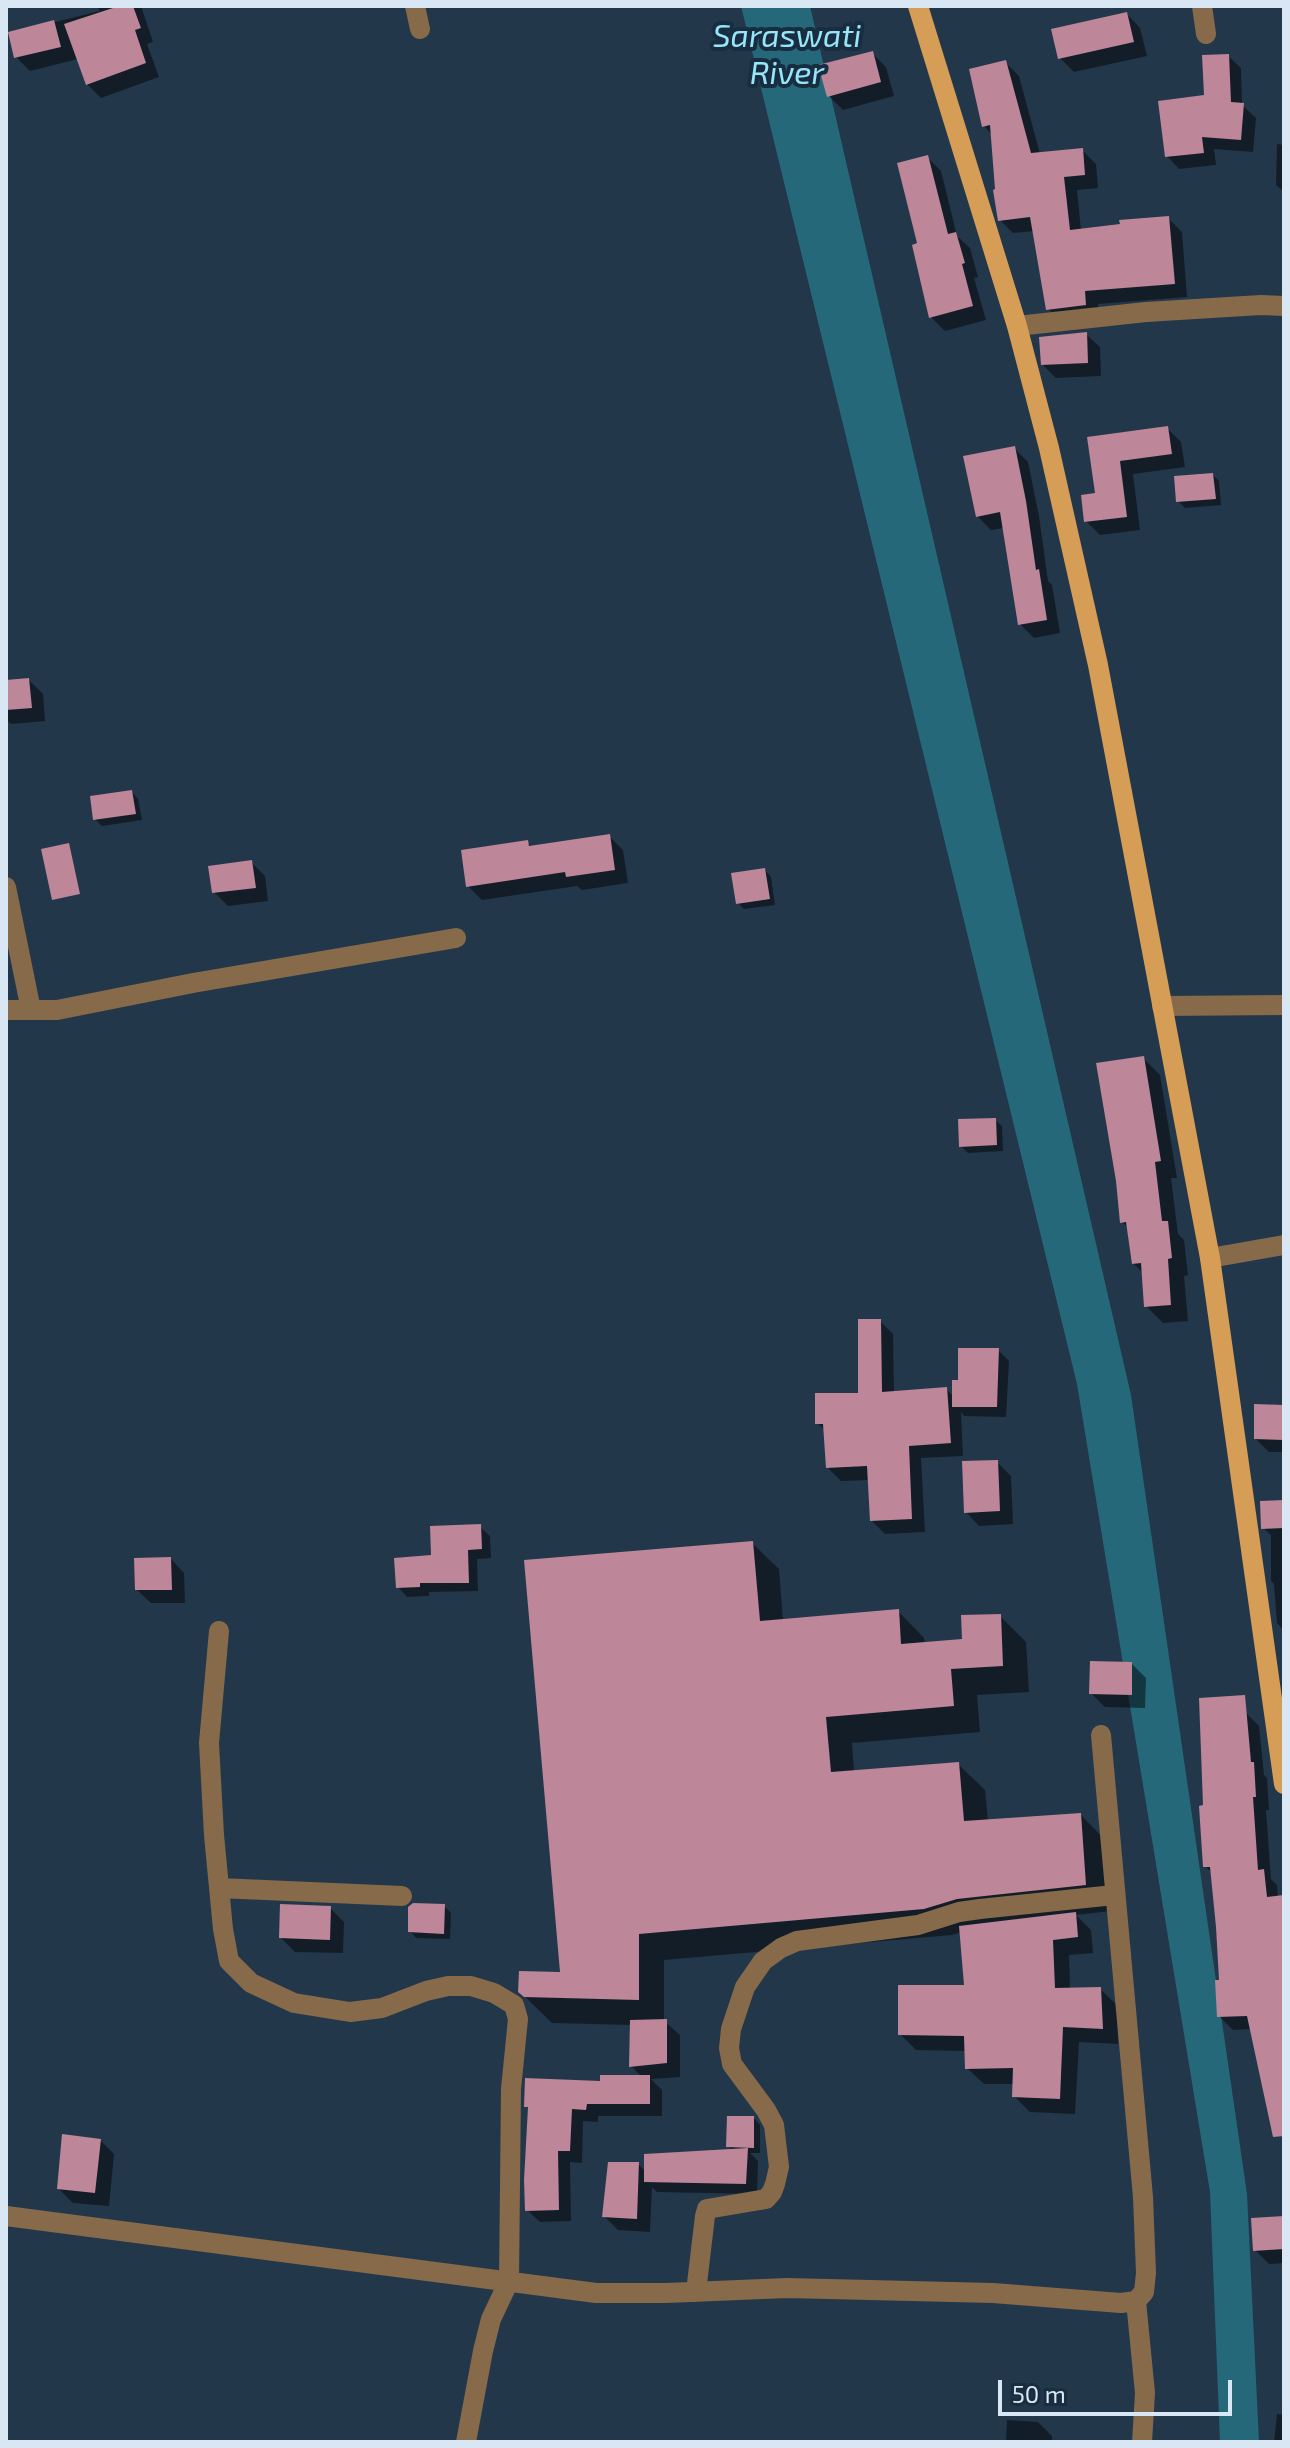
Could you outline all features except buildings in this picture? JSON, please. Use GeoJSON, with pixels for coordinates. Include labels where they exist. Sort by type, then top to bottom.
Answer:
{"type":"FeatureCollection","features":[{"type":"Feature","properties":{"kind":"main road"},"geometry":{"type":"LineString","coordinates":[[918,6],[1017,326],[1049,448],[1098,665],[1210,1258],[1276,1679],[1284,1784]]}},
{"type":"Feature","properties":{"kind":"street"},"geometry":{"type":"LineString","coordinates":[[415,6],[420,29]]}},
{"type":"Feature","properties":{"kind":"street"},"geometry":{"type":"LineString","coordinates":[[1202,6],[1206,34]]}},
{"type":"Feature","properties":{"kind":"street"},"geometry":{"type":"LineString","coordinates":[[1017,326],[1146,312],[1284,306]]}},
{"type":"Feature","properties":{"kind":"street"},"geometry":{"type":"LineString","coordinates":[[6,887],[31,1010]]}},
{"type":"Feature","properties":{"kind":"street"},"geometry":{"type":"LineString","coordinates":[[6,1010],[57,1010],[193,983],[456,938]]}},
{"type":"Feature","properties":{"kind":"street"},"geometry":{"type":"LineString","coordinates":[[1162,1006],[1284,1005]]}},
{"type":"Feature","properties":{"kind":"street"},"geometry":{"type":"LineString","coordinates":[[1210,1258],[1284,1245]]}},
{"type":"Feature","properties":{"kind":"street"},"geometry":{"type":"LineString","coordinates":[[219,1631],[209,1743],[214,1835],[229,1961],[251,1983],[294,2003],[350,2012],[382,2008],[448,1986],[471,1986],[494,1993],[514,2005],[518,2019],[511,2089],[509,2281],[491,2319],[466,2442]]}},
{"type":"Feature","properties":{"kind":"street"},"geometry":{"type":"LineString","coordinates":[[6,2216],[596,2293],[787,2288],[993,2293],[1121,2303],[1136,2301],[1144,2292],[1146,2273],[1143,2197],[1101,1735]]}},
{"type":"Feature","properties":{"kind":"street"},"geometry":{"type":"LineString","coordinates":[[219,1888],[402,1896]]}},
{"type":"Feature","properties":{"kind":"street"},"geometry":{"type":"LineString","coordinates":[[696,2292],[707,2209],[766,2199],[775,2184],[779,2167],[774,2125],[732,2064],[729,2048],[731,2029],[745,1987],[763,1961],[797,1941],[918,1925],[959,1912],[1114,1895]]}},
{"type":"Feature","properties":{"kind":"street"},"geometry":{"type":"LineString","coordinates":[[1136,2301],[1145,2393],[1142,2442]]}},
{"type":"Feature","properties":{"kind":"water","name":"Saraswati River"},"geometry":{"type":"Polygon","coordinates":[[[741,6],[810,6],[1131,1395],[1247,2194],[1259,2442],[1220,2442],[1210,2192],[1077,1384],[741,6]]]}}]}
